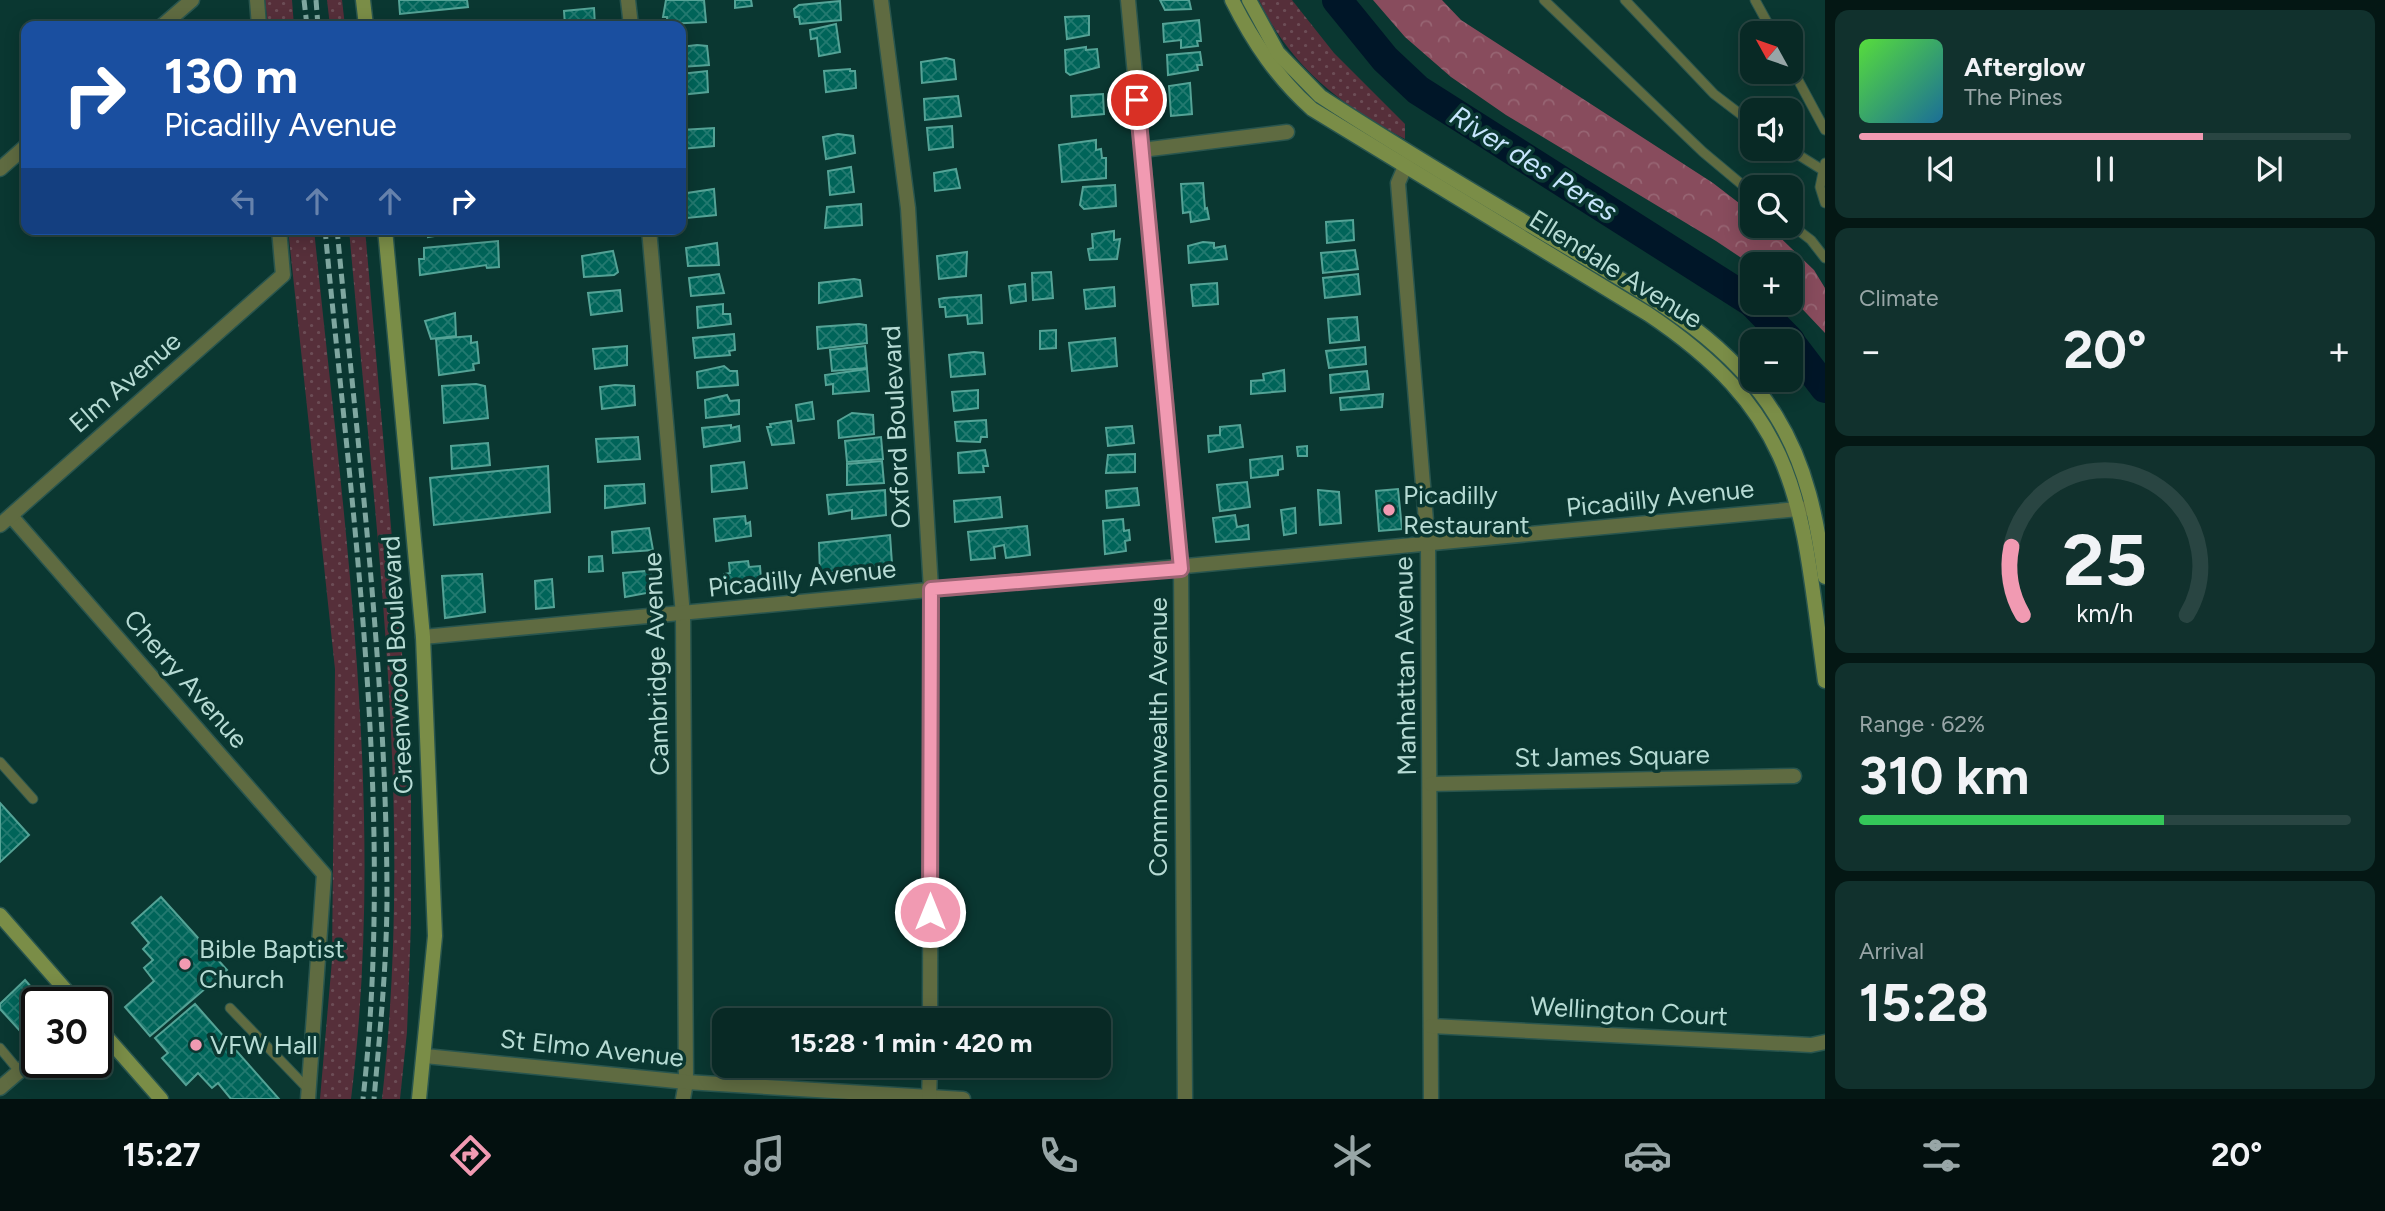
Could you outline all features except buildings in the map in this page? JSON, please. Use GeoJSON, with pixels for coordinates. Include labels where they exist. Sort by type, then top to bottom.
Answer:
{"type":"FeatureCollection","features":[{"type":"Feature","properties":{"kind":"main road"},"geometry":{"type":"LineString","coordinates":[[363,0],[365,21]]}},
{"type":"Feature","properties":{"kind":"main road","name":"Ellendale Avenue"},"geometry":{"type":"LineString","coordinates":[[1233,0],[1248,32],[1293,91],[1339,127],[1407,160],[1658,302],[1710,340],[1748,377],[1776,416],[1800,463],[1825,681]]}},
{"type":"Feature","properties":{"kind":"main road","name":"Ellendale Avenue"},"geometry":{"type":"LineString","coordinates":[[1249,0],[1278,53],[1320,96],[1407,160]]}},
{"type":"Feature","properties":{"kind":"main road","name":"Greenwood Boulevard"},"geometry":{"type":"LineString","coordinates":[[386,235],[423,637],[435,936],[419,1099]]}},
{"type":"Feature","properties":{"kind":"main road","name":"Ellendale Avenue"},"geometry":{"type":"LineString","coordinates":[[1806,508],[1825,577]]}},
{"type":"Feature","properties":{"kind":"main road"},"geometry":{"type":"LineString","coordinates":[[0,915],[63,987]]}},
{"type":"Feature","properties":{"kind":"main road"},"geometry":{"type":"LineString","coordinates":[[112,1043],[161,1099]]}},
{"type":"Feature","properties":{"kind":"street"},"geometry":{"type":"LineString","coordinates":[[168,21],[192,0]]}},
{"type":"Feature","properties":{"kind":"street"},"geometry":{"type":"LineString","coordinates":[[257,0],[259,21]]}},
{"type":"Feature","properties":{"kind":"street"},"geometry":{"type":"LineString","coordinates":[[628,0],[630,21]]}},
{"type":"Feature","properties":{"kind":"street","name":"Oxford Boulevard"},"geometry":{"type":"LineString","coordinates":[[881,0],[908,208],[931,589],[930,1008]]}},
{"type":"Feature","properties":{"kind":"street","name":"Commonwealth Avenue"},"geometry":{"type":"LineString","coordinates":[[1128,0],[1181,569],[1185,1099]]}},
{"type":"Feature","properties":{"kind":"street"},"geometry":{"type":"LineString","coordinates":[[1142,150],[1287,132]]}},
{"type":"Feature","properties":{"kind":"street"},"geometry":{"type":"LineString","coordinates":[[0,169],[21,150]]}},
{"type":"Feature","properties":{"kind":"street","name":"Manhattan Avenue"},"geometry":{"type":"LineString","coordinates":[[1407,160],[1398,183],[1428,545],[1431,1099]]}},
{"type":"Feature","properties":{"kind":"street","name":"Elm Avenue"},"geometry":{"type":"LineString","coordinates":[[5,521],[283,275],[280,235]]}},
{"type":"Feature","properties":{"kind":"street","name":"Cambridge Avenue"},"geometry":{"type":"LineString","coordinates":[[650,235],[683,615],[686,1082],[683,1099]]}},
{"type":"Feature","properties":{"kind":"street","name":"Picadilly Avenue"},"geometry":{"type":"LineString","coordinates":[[423,637],[683,615],[931,589],[1181,569],[1806,508]]}},
{"type":"Feature","properties":{"kind":"street","name":"Cherry Avenue"},"geometry":{"type":"LineString","coordinates":[[5,521],[324,874],[309,1095]]}},
{"type":"Feature","properties":{"kind":"street","name":"St James Square"},"geometry":{"type":"LineString","coordinates":[[1430,785],[1794,776]]}},
{"type":"Feature","properties":{"kind":"street","name":"Wellington Court"},"geometry":{"type":"LineString","coordinates":[[1431,1027],[1811,1045],[1825,1042]]}},
{"type":"Feature","properties":{"kind":"street","name":"St Elmo Avenue"},"geometry":{"type":"LineString","coordinates":[[425,1056],[686,1082],[963,1099]]}},
{"type":"Feature","properties":{"kind":"street"},"geometry":{"type":"LineString","coordinates":[[0,1088],[19,1071]]}},
{"type":"Feature","properties":{"kind":"street"},"geometry":{"type":"LineString","coordinates":[[929,1097],[930,1078]]}},
{"type":"Feature","properties":{"kind":"lane"},"geometry":{"type":"LineString","coordinates":[[1544,0],[1703,152],[1740,183]]}},
{"type":"Feature","properties":{"kind":"lane"},"geometry":{"type":"LineString","coordinates":[[1625,0],[1714,94],[1740,114]]}},
{"type":"Feature","properties":{"kind":"lane"},"geometry":{"type":"LineString","coordinates":[[1755,0],[1766,21]]}},
{"type":"Feature","properties":{"kind":"lane"},"geometry":{"type":"LineString","coordinates":[[1800,84],[1825,130]]}},
{"type":"Feature","properties":{"kind":"lane"},"geometry":{"type":"LineString","coordinates":[[1803,156],[1823,166],[1819,187],[1825,203]]}},
{"type":"Feature","properties":{"kind":"lane"},"geometry":{"type":"LineString","coordinates":[[1803,234],[1825,258]]}},
{"type":"Feature","properties":{"kind":"lane"},"geometry":{"type":"LineString","coordinates":[[0,762],[33,799]]}},
{"type":"Feature","properties":{"kind":"lane"},"geometry":{"type":"LineString","coordinates":[[230,1008],[309,1095]]}},
{"type":"Feature","properties":{"kind":"lane"},"geometry":{"type":"LineString","coordinates":[[0,1048],[19,1071]]}},
{"type":"Feature","properties":{"kind":"shaded area"},"geometry":{"type":"Polygon","coordinates":[[[265,0],[292,0],[294,21],[267,21],[265,0]]]}},
{"type":"Feature","properties":{"kind":"shaded area"},"geometry":{"type":"Polygon","coordinates":[[[327,0],[342,0],[344,21],[329,21],[327,0]]]}},
{"type":"Feature","properties":{"kind":"shaded area"},"geometry":{"type":"Polygon","coordinates":[[[1259,0],[1292,0],[1334,53],[1405,124],[1405,139],[1360,113],[1320,82],[1286,45],[1259,0]]]}},
{"type":"Feature","properties":{"kind":"shaded area"},"geometry":{"type":"Polygon","coordinates":[[[289,235],[315,235],[357,664],[363,773],[364,882],[361,990],[351,1099],[320,1099],[332,960],[335,669],[289,235]]]}},
{"type":"Feature","properties":{"kind":"shaded area"},"geometry":{"type":"Polygon","coordinates":[[[350,235],[366,235],[411,756],[411,923],[407,1032],[400,1099],[382,1099],[391,990],[394,881],[393,772],[379,555],[350,235]]]}},
{"type":"Feature","properties":{"kind":"green space"},"geometry":{"type":"Polygon","coordinates":[[[1373,0],[1442,0],[1461,20],[1713,183],[1740,204],[1740,238],[1781,238],[1795,252],[1740,252],[1740,257],[1506,115],[1451,77],[1405,37],[1373,0]]]}},
{"type":"Feature","properties":{"kind":"green space"},"geometry":{"type":"Polygon","coordinates":[[[1803,259],[1814,270],[1825,288],[1825,333],[1803,310],[1803,259]]]}},
{"type":"Feature","properties":{"kind":"waterway","name":"River des Peres"},"geometry":{"type":"LineString","coordinates":[[1337,0],[1385,59],[1418,90],[1740,294]]}},
{"type":"Feature","properties":{"kind":"waterway","name":"River des Peres"},"geometry":{"type":"LineString","coordinates":[[1765,315],[1778,329]]}},
{"type":"Feature","properties":{"kind":"waterway","name":"River des Peres"},"geometry":{"type":"LineString","coordinates":[[1803,359],[1825,388]]}},
{"type":"Feature","properties":{"kind":"railway"},"geometry":{"type":"LineString","coordinates":[[304,0],[306,21]]}},
{"type":"Feature","properties":{"kind":"railway"},"geometry":{"type":"LineString","coordinates":[[316,0],[318,21]]}},
{"type":"Feature","properties":{"kind":"railway"},"geometry":{"type":"LineString","coordinates":[[326,235],[357,555],[372,773],[372,990],[363,1099]]}},
{"type":"Feature","properties":{"kind":"railway"},"geometry":{"type":"LineString","coordinates":[[338,235],[370,561],[382,727],[386,945],[374,1099]]}},
{"type":"Feature","properties":{"kind":"place","name":"Picadilly Restaurant"},"geometry":{"type":"Point","coordinates":[1389,510]}},
{"type":"Feature","properties":{"kind":"place","name":"Bible Baptist Church"},"geometry":{"type":"Point","coordinates":[185,964]}},
{"type":"Feature","properties":{"kind":"place","name":"VFW Hall"},"geometry":{"type":"Point","coordinates":[196,1045]}},
{"type":"Feature","properties":{"kind":"route"},"geometry":{"type":"LineString","coordinates":[[930,912],[931,589],[1181,569],[1137,100]]}}]}
